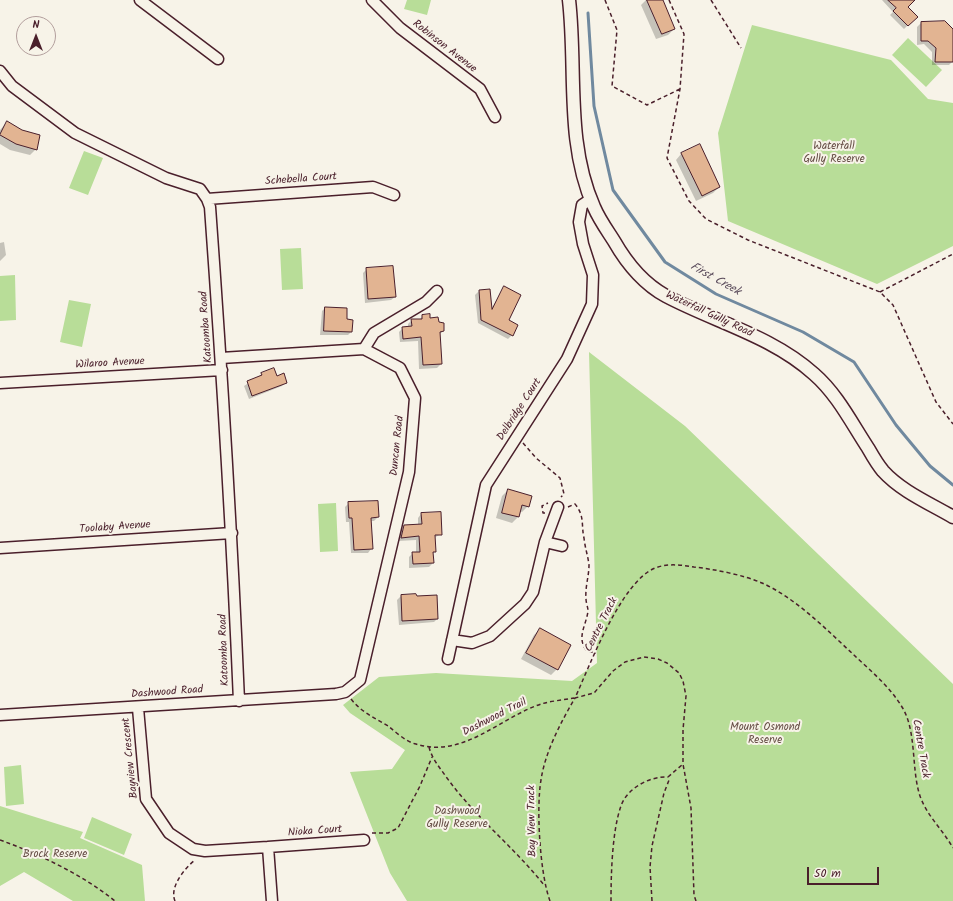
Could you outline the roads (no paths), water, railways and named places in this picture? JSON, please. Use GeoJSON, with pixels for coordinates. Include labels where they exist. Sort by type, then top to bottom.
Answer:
{"type":"FeatureCollection","features":[{"type":"Feature","properties":{"kind":"street"},"geometry":{"type":"LineString","coordinates":[[140,0],[218,59]]}},
{"type":"Feature","properties":{"kind":"street","name":"Robinson Avenue"},"geometry":{"type":"LineString","coordinates":[[372,0],[400,28],[480,89],[495,117]]}},
{"type":"Feature","properties":{"kind":"street","name":"Waterfall Gully Road"},"geometry":{"type":"LineString","coordinates":[[569,0],[572,21],[572,103],[579,151],[594,209],[632,267],[651,286],[665,296],[746,331],[796,360],[814,374],[831,391],[886,474],[895,483],[953,516]]}},
{"type":"Feature","properties":{"kind":"street"},"geometry":{"type":"LineString","coordinates":[[0,71],[12,86],[75,133],[166,178],[200,189],[208,199]]}},
{"type":"Feature","properties":{"kind":"street","name":"Schebella Court"},"geometry":{"type":"LineString","coordinates":[[208,199],[373,187],[394,195]]}},
{"type":"Feature","properties":{"kind":"street","name":"Katoomba Road"},"geometry":{"type":"LineString","coordinates":[[208,199],[210,207],[222,370],[232,533],[239,701]]}},
{"type":"Feature","properties":{"kind":"street","name":"Delbridge Court"},"geometry":{"type":"LineString","coordinates":[[448,659],[486,485],[567,359],[592,304],[593,275],[583,244],[579,222],[582,205],[591,199]]}},
{"type":"Feature","properties":{"kind":"street"},"geometry":{"type":"LineString","coordinates":[[221,358],[364,349],[374,333],[426,302],[437,291]]}},
{"type":"Feature","properties":{"kind":"street","name":"Duncan Road"},"geometry":{"type":"LineString","coordinates":[[340,693],[360,680],[409,472],[414,398],[400,368],[364,349]]}},
{"type":"Feature","properties":{"kind":"street","name":"Wilaroo Avenue"},"geometry":{"type":"LineString","coordinates":[[0,383],[222,370]]}},
{"type":"Feature","properties":{"kind":"street"},"geometry":{"type":"LineString","coordinates":[[452,640],[472,643],[490,636],[525,604],[533,592],[545,542],[557,504]]}},
{"type":"Feature","properties":{"kind":"street","name":"Toolaby Avenue"},"geometry":{"type":"LineString","coordinates":[[0,548],[232,533]]}},
{"type":"Feature","properties":{"kind":"street"},"geometry":{"type":"LineString","coordinates":[[545,542],[562,546]]}},
{"type":"Feature","properties":{"kind":"street","name":"Dashwood Road"},"geometry":{"type":"LineString","coordinates":[[0,715],[138,708],[340,693]]}},
{"type":"Feature","properties":{"kind":"street","name":"Bayview Crescent"},"geometry":{"type":"LineString","coordinates":[[138,708],[146,799],[169,833],[194,850],[205,851],[268,847]]}},
{"type":"Feature","properties":{"kind":"street","name":"Nioka Court"},"geometry":{"type":"LineString","coordinates":[[268,847],[364,840]]}},
{"type":"Feature","properties":{"kind":"street"},"geometry":{"type":"LineString","coordinates":[[268,847],[272,901]]}},
{"type":"Feature","properties":{"kind":"waterway","name":"First Creek"},"geometry":{"type":"LineString","coordinates":[[588,13],[594,106],[613,190],[665,262],[716,294],[803,332],[854,362],[896,425],[930,466],[953,485]]}},
{"type":"Feature","properties":{"kind":"park label","name":"Waterfall Gully Reserve"},"geometry":{"type":"Point","coordinates":[834,153]}},
{"type":"Feature","properties":{"kind":"park label","name":"Mount Osmond Reserve"},"geometry":{"type":"Point","coordinates":[765,734]}},
{"type":"Feature","properties":{"kind":"park label","name":"Dashwood Gully Reserve"},"geometry":{"type":"Point","coordinates":[457,818]}},
{"type":"Feature","properties":{"kind":"park label","name":"Brock Reserve"},"geometry":{"type":"Point","coordinates":[55,855]}}]}
